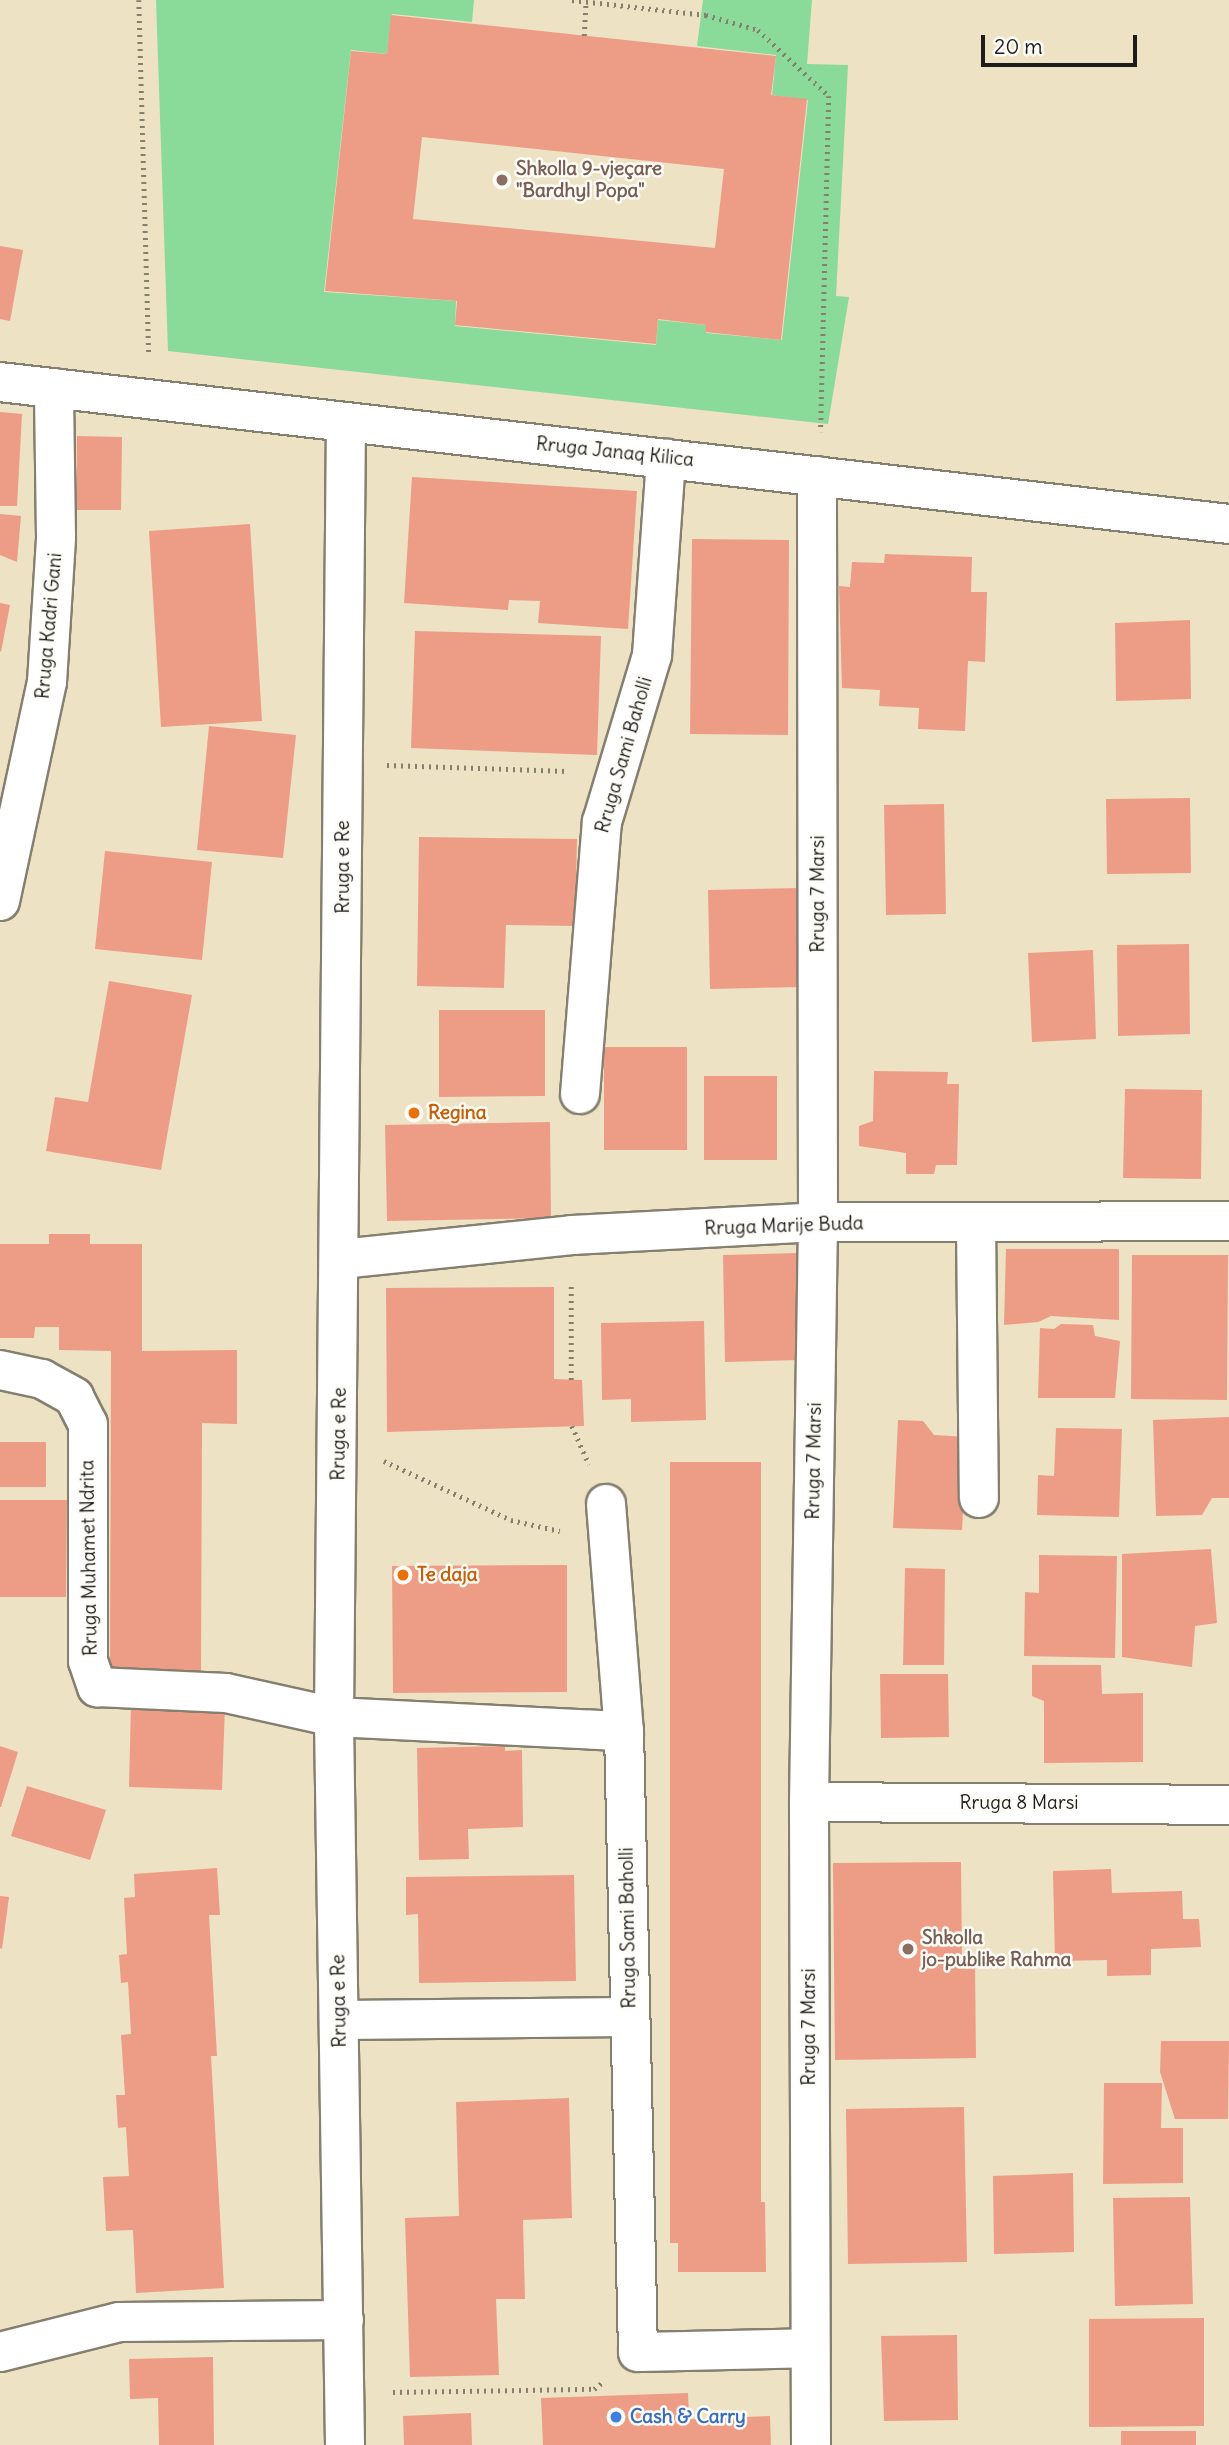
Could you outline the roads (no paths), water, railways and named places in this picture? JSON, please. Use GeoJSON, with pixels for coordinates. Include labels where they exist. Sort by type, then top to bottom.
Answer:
{"type":"FeatureCollection","features":[{"type":"Feature","properties":{"kind":"street","name":"Rruga Janaq Kilica"},"geometry":{"type":"LineString","coordinates":[[0,382],[1229,524]]}},
{"type":"Feature","properties":{"kind":"street","name":"Rruga Kadri Gani"},"geometry":{"type":"LineString","coordinates":[[0,901],[47,682],[56,537],[54,388]]}},
{"type":"Feature","properties":{"kind":"street","name":"Rruga e Re"},"geometry":{"type":"LineString","coordinates":[[345,2445],[334,1717],[341,1259],[346,423]]}},
{"type":"Feature","properties":{"kind":"street","name":"Rruga Sami Baholli"},"geometry":{"type":"LineString","coordinates":[[580,1094],[602,822],[652,656],[666,458]]}},
{"type":"Feature","properties":{"kind":"street","name":"Rruga 7 Marsi"},"geometry":{"type":"LineString","coordinates":[[811,2445],[809,1802],[818,1222],[817,476]]}},
{"type":"Feature","properties":{"kind":"street","name":"Rruga Marije Buda"},"geometry":{"type":"LineString","coordinates":[[341,1259],[572,1236],[818,1222],[1229,1221]]}},
{"type":"Feature","properties":{"kind":"street"},"geometry":{"type":"LineString","coordinates":[[976,1223],[979,1498]]}},
{"type":"Feature","properties":{"kind":"street","name":"Rruga Muhamet Ndrita"},"geometry":{"type":"LineString","coordinates":[[0,1370],[41,1379],[74,1397],[88,1424],[88,1661],[97,1686],[226,1693],[334,1717]]}},
{"type":"Feature","properties":{"kind":"street","name":"Rruga Sami Baholli"},"geometry":{"type":"LineString","coordinates":[[606,1504],[624,1731],[638,2352],[810,2348]]}},
{"type":"Feature","properties":{"kind":"street"},"geometry":{"type":"LineString","coordinates":[[334,1717],[624,1731]]}},
{"type":"Feature","properties":{"kind":"street","name":"Rruga 8 Marsi"},"geometry":{"type":"LineString","coordinates":[[809,1802],[1229,1805]]}},
{"type":"Feature","properties":{"kind":"street"},"geometry":{"type":"LineString","coordinates":[[339,2020],[631,2017]]}},
{"type":"Feature","properties":{"kind":"street"},"geometry":{"type":"LineString","coordinates":[[0,2352],[120,2322],[344,2320]]}},
{"type":"Feature","properties":{"kind":"place","name":"Shkolla 9-vjeçare \"Bardhyl Popa\""},"geometry":{"type":"Point","coordinates":[502,180]}},
{"type":"Feature","properties":{"kind":"place","name":"Regina"},"geometry":{"type":"Point","coordinates":[414,1113]}},
{"type":"Feature","properties":{"kind":"place","name":"Te daja"},"geometry":{"type":"Point","coordinates":[403,1575]}},
{"type":"Feature","properties":{"kind":"place","name":"Shkolla jo-publike Rahma"},"geometry":{"type":"Point","coordinates":[908,1949]}},
{"type":"Feature","properties":{"kind":"place","name":"Cash & Carry"},"geometry":{"type":"Point","coordinates":[616,2417]}}]}
